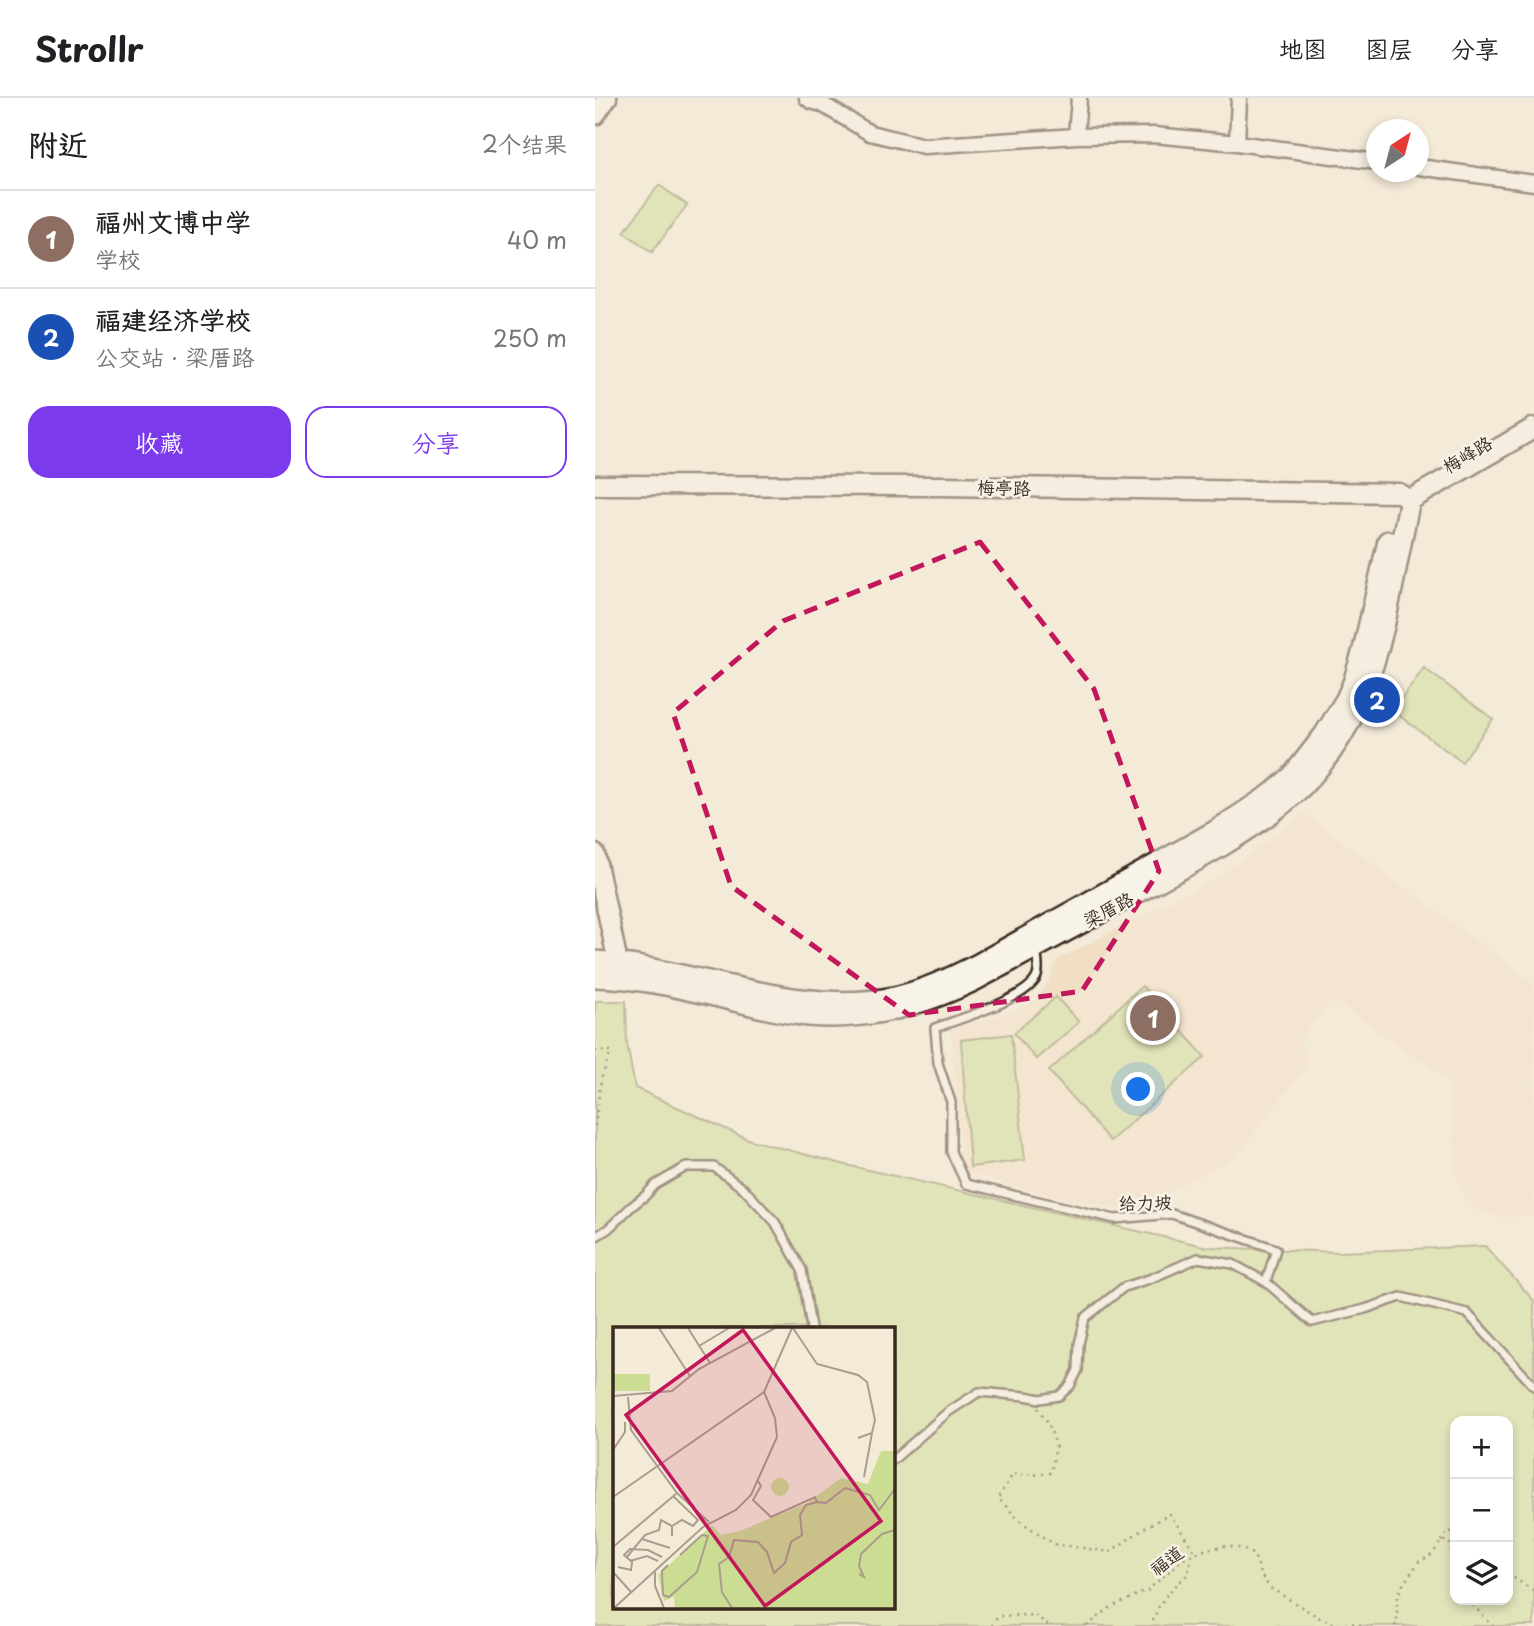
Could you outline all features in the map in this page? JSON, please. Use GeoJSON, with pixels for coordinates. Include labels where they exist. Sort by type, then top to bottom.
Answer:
{"type":"FeatureCollection","features":[{"type":"Feature","properties":{"kind":"main road","name":"梅峰路"},"geometry":{"type":"LineString","coordinates":[[1405,497],[1534,414]]}},
{"type":"Feature","properties":{"kind":"main road","name":"梅峰路"},"geometry":{"type":"LineString","coordinates":[[1405,497],[1534,428]]}},
{"type":"Feature","properties":{"kind":"main road","name":"梁厝路"},"geometry":{"type":"LineString","coordinates":[[595,961],[646,981],[789,1013],[845,1017],[891,1011],[946,994],[974,981],[1200,859],[1290,798],[1314,773],[1348,725],[1362,696],[1380,643],[1405,497]]}},
{"type":"Feature","properties":{"kind":"main road","name":"梁厝路"},"geometry":{"type":"LineString","coordinates":[[595,976],[619,970],[821,1001],[897,996],[950,978],[1215,831],[1272,794],[1292,776],[1324,736],[1346,699],[1363,650],[1405,497]]}},
{"type":"Feature","properties":{"kind":"street"},"geometry":{"type":"LineString","coordinates":[[595,114],[607,98]]}},
{"type":"Feature","properties":{"kind":"street"},"geometry":{"type":"LineString","coordinates":[[807,98],[811,101],[824,101],[870,133],[924,146],[1076,136],[1154,135],[1366,161]]}},
{"type":"Feature","properties":{"kind":"street"},"geometry":{"type":"LineString","coordinates":[[1076,136],[1079,98]]}},
{"type":"Feature","properties":{"kind":"street"},"geometry":{"type":"LineString","coordinates":[[1237,143],[1239,98]]}},
{"type":"Feature","properties":{"kind":"street"},"geometry":{"type":"LineString","coordinates":[[1429,168],[1534,183]]}},
{"type":"Feature","properties":{"kind":"street","name":"梅亭路"},"geometry":{"type":"LineString","coordinates":[[595,485],[939,486],[1405,497]]}},
{"type":"Feature","properties":{"kind":"street"},"geometry":{"type":"LineString","coordinates":[[595,854],[619,970]]}},
{"type":"Feature","properties":{"kind":"lane","name":"给力坡"},"geometry":{"type":"LineString","coordinates":[[1036,948],[1038,972],[1030,986],[1000,1004],[935,1028],[937,1063],[951,1102],[951,1152],[966,1184],[1115,1219],[1172,1214],[1276,1249],[1266,1282]]}},
{"type":"Feature","properties":{"kind":"lane"},"geometry":{"type":"LineString","coordinates":[[595,1237],[608,1229],[655,1185],[686,1167],[714,1167],[744,1189],[775,1222],[802,1270],[811,1327]]}},
{"type":"Feature","properties":{"kind":"lane"},"geometry":{"type":"LineString","coordinates":[[894,1459],[948,1412],[979,1392],[1040,1399],[1059,1396],[1070,1386],[1078,1370],[1079,1344],[1085,1318],[1123,1287],[1198,1258],[1233,1264],[1266,1282],[1312,1322],[1401,1297],[1467,1313],[1534,1386]]}},
{"type":"Feature","properties":{"kind":"path"},"geometry":{"type":"LineString","coordinates":[[595,1051],[611,1051],[601,1079],[595,1126]]}},
{"type":"Feature","properties":{"kind":"path"},"geometry":{"type":"LineString","coordinates":[[1040,1399],[1036,1405],[1048,1422],[1056,1445],[1051,1472],[1013,1474],[997,1498],[1020,1521],[1054,1545],[1097,1551],[1110,1552],[1170,1514],[1193,1549],[1188,1574],[1168,1593],[1151,1626]]}},
{"type":"Feature","properties":{"kind":"path"},"geometry":{"type":"LineString","coordinates":[[1395,1626],[1397,1600],[1402,1586],[1420,1560],[1434,1552],[1450,1532]]}},
{"type":"Feature","properties":{"kind":"path"},"geometry":{"type":"LineString","coordinates":[[1441,1541],[1450,1544]]}},
{"type":"Feature","properties":{"kind":"path","name":"福道"},"geometry":{"type":"LineString","coordinates":[[1087,1626],[1110,1608],[1147,1590],[1184,1558],[1207,1549],[1226,1546],[1240,1548],[1254,1555],[1260,1574],[1270,1588],[1320,1618],[1339,1625],[1355,1623],[1362,1626]]}},
{"type":"Feature","properties":{"kind":"path"},"geometry":{"type":"LineString","coordinates":[[1513,1577],[1534,1591]]}},
{"type":"Feature","properties":{"kind":"path"},"geometry":{"type":"LineString","coordinates":[[1473,1605],[1493,1626]]}},
{"type":"Feature","properties":{"kind":"path"},"geometry":{"type":"LineString","coordinates":[[992,1626],[998,1616],[1035,1615],[1049,1626]]}},
{"type":"Feature","properties":{"kind":"highlighted area"},"geometry":{"type":"Polygon","coordinates":[[[980,542],[1094,689],[1159,871],[1082,991],[909,1015],[731,886],[673,713],[783,621],[980,542]]]}},
{"type":"Feature","properties":{"kind":"shaded area"},"geometry":{"type":"Polygon","coordinates":[[[1305,814],[1534,984],[1534,1216],[1500,1217],[1476,1210],[1465,1198],[1458,1184],[1448,1080],[1333,999],[1300,1038],[1308,1064],[1235,1157],[1146,1203],[1114,1207],[1033,1192],[963,1171],[951,1029],[1026,1007],[1035,1001],[1048,983],[1057,960],[1217,878],[1305,814]]]}},
{"type":"Feature","properties":{"kind":"green space"},"geometry":{"type":"Polygon","coordinates":[[[659,185],[687,205],[652,252],[624,232],[659,185]]]}},
{"type":"Feature","properties":{"kind":"green space"},"geometry":{"type":"Polygon","coordinates":[[[1424,668],[1493,719],[1462,762],[1393,711],[1424,668]]]}},
{"type":"Feature","properties":{"kind":"green space"},"geometry":{"type":"Polygon","coordinates":[[[1142,986],[1205,1057],[1110,1141],[1049,1071],[1142,986]]]}},
{"type":"Feature","properties":{"kind":"green space"},"geometry":{"type":"Polygon","coordinates":[[[1056,997],[1079,1022],[1036,1059],[1014,1033],[1056,997]]]}},
{"type":"Feature","properties":{"kind":"green space"},"geometry":{"type":"Polygon","coordinates":[[[595,1001],[626,1001],[627,1044],[635,1088],[750,1140],[846,1165],[1208,1247],[1340,1252],[1485,1246],[1534,1301],[1534,1626],[595,1626],[595,1001]]]}},
{"type":"Feature","properties":{"kind":"green space"},"geometry":{"type":"Polygon","coordinates":[[[1011,1034],[1025,1160],[970,1167],[961,1040],[1011,1034]]]}},
{"type":"Feature","properties":{"kind":"place","name":"福建经济学校"},"geometry":{"type":"Point","coordinates":[1377,700]}},
{"type":"Feature","properties":{"kind":"place","name":"福州文博中学"},"geometry":{"type":"Point","coordinates":[1153,1018]}}]}
